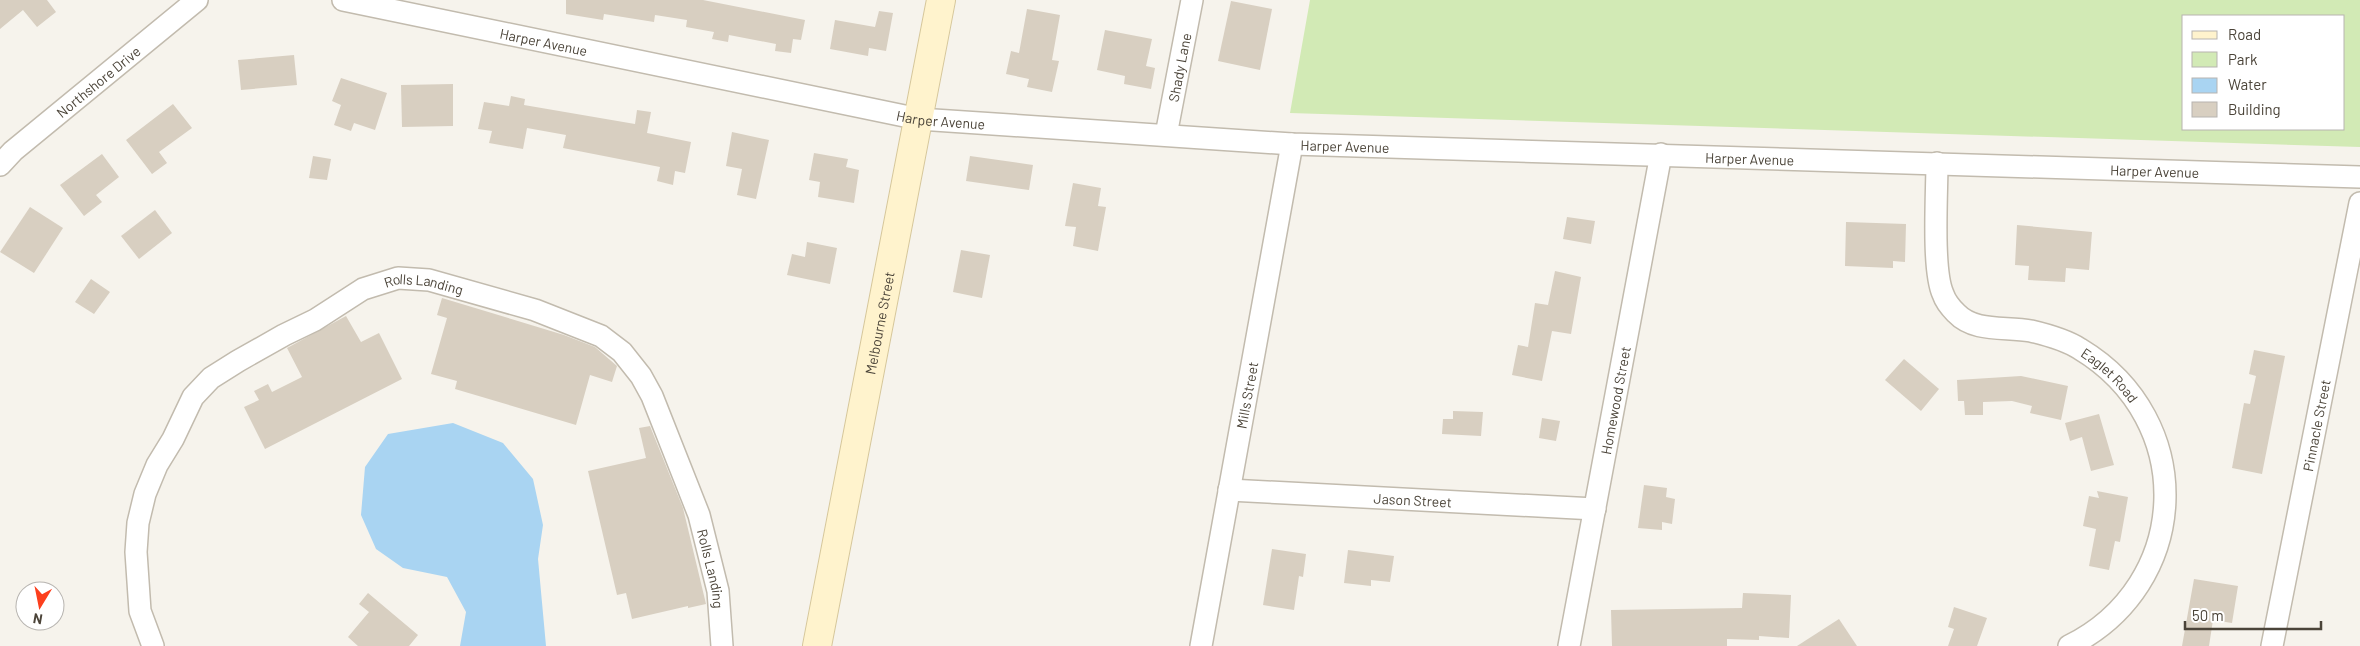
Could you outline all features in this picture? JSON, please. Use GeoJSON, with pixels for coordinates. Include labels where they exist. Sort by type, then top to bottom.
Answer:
{"type":"FeatureCollection","features":[{"type":"Feature","properties":{"kind":"street","name":"Northshore Drive"},"geometry":{"type":"LineString","coordinates":[[0,165],[13,151],[197,0]]}},
{"type":"Feature","properties":{"kind":"street","name":"Harper Avenue"},"geometry":{"type":"LineString","coordinates":[[343,0],[919,119],[1292,144],[2360,177]]}},
{"type":"Feature","properties":{"kind":"street","name":"Melbourne Street"},"geometry":{"type":"LineString","coordinates":[[817,646],[941,0]]}},
{"type":"Feature","properties":{"kind":"street","name":"Shady Lane"},"geometry":{"type":"LineString","coordinates":[[1166,135],[1192,0]]}},
{"type":"Feature","properties":{"kind":"street","name":"Mills Street"},"geometry":{"type":"LineString","coordinates":[[1201,646],[1292,144]]}},
{"type":"Feature","properties":{"kind":"street","name":"Homewood Street"},"geometry":{"type":"LineString","coordinates":[[1569,646],[1661,154]]}},
{"type":"Feature","properties":{"kind":"street","name":"Eaglet Road"},"geometry":{"type":"LineString","coordinates":[[1936,163],[1938,271],[1943,294],[1956,314],[1976,326],[2029,331],[2055,338],[2079,348],[2100,362],[2120,380],[2136,400],[2150,423],[2159,447],[2165,482],[2163,525],[2156,550],[2146,574],[2131,596],[2114,615],[2094,632],[2069,646]]}},
{"type":"Feature","properties":{"kind":"street","name":"Pinnacle Street"},"geometry":{"type":"LineString","coordinates":[[2272,646],[2360,204]]}},
{"type":"Feature","properties":{"kind":"street","name":"Rolls Landing"},"geometry":{"type":"LineString","coordinates":[[153,646],[140,611],[136,552],[138,524],[145,494],[157,465],[173,439],[192,397],[211,378],[284,334],[315,320],[363,289],[398,278],[429,280],[535,310],[601,336],[622,352],[641,376],[652,396],[699,515],[718,592],[722,646]]}},
{"type":"Feature","properties":{"kind":"street","name":"Jason Street"},"geometry":{"type":"LineString","coordinates":[[1229,490],[1595,508]]}},
{"type":"Feature","properties":{"kind":"green space"},"geometry":{"type":"Polygon","coordinates":[[[1310,0],[2360,0],[2360,147],[1290,113],[1310,0]]]}},
{"type":"Feature","properties":{"kind":"water"},"geometry":{"type":"Polygon","coordinates":[[[453,423],[503,443],[533,479],[543,525],[538,559],[546,646],[460,646],[466,612],[447,577],[403,568],[376,549],[361,515],[365,467],[388,434],[453,423]]]}},
{"type":"Feature","properties":{"kind":"building"},"geometry":{"type":"Polygon","coordinates":[[[0,0],[47,0],[56,12],[37,27],[23,10],[0,29],[0,0]]]}},
{"type":"Feature","properties":{"kind":"building"},"geometry":{"type":"Polygon","coordinates":[[[566,0],[703,0],[805,20],[801,40],[793,39],[791,53],[775,51],[776,44],[729,35],[728,42],[712,39],[714,32],[686,27],[687,20],[655,15],[654,22],[604,14],[603,20],[566,14],[566,0]]]}},
{"type":"Feature","properties":{"kind":"building"},"geometry":{"type":"Polygon","coordinates":[[[1231,1],[1272,9],[1260,70],[1218,61],[1231,1]]]}},
{"type":"Feature","properties":{"kind":"building"},"geometry":{"type":"Polygon","coordinates":[[[1027,9],[1060,15],[1052,60],[1059,61],[1052,92],[1027,87],[1029,79],[1006,74],[1011,51],[1019,53],[1027,9]]]}},
{"type":"Feature","properties":{"kind":"building"},"geometry":{"type":"Polygon","coordinates":[[[879,11],[893,13],[886,51],[869,48],[868,56],[830,49],[835,20],[875,27],[879,11]]]}},
{"type":"Feature","properties":{"kind":"building"},"geometry":{"type":"Polygon","coordinates":[[[1105,30],[1152,39],[1146,66],[1155,68],[1151,89],[1124,84],[1125,76],[1097,70],[1105,30]]]}},
{"type":"Feature","properties":{"kind":"building"},"geometry":{"type":"Polygon","coordinates":[[[294,55],[297,85],[241,90],[238,60],[294,55]]]}},
{"type":"Feature","properties":{"kind":"building"},"geometry":{"type":"Polygon","coordinates":[[[341,78],[387,93],[375,130],[354,123],[351,131],[334,125],[341,105],[332,101],[341,78]]]}},
{"type":"Feature","properties":{"kind":"building"},"geometry":{"type":"Polygon","coordinates":[[[453,84],[453,126],[402,127],[401,85],[453,84]]]}},
{"type":"Feature","properties":{"kind":"building"},"geometry":{"type":"Polygon","coordinates":[[[511,96],[525,99],[524,105],[635,124],[637,110],[651,112],[647,133],[691,142],[685,173],[675,171],[673,185],[657,181],[660,167],[563,148],[566,135],[527,128],[523,149],[489,143],[492,131],[478,129],[484,102],[509,106],[511,96]]]}},
{"type":"Feature","properties":{"kind":"building"},"geometry":{"type":"Polygon","coordinates":[[[173,104],[192,128],[159,152],[167,163],[152,174],[126,140],[173,104]]]}},
{"type":"Feature","properties":{"kind":"building"},"geometry":{"type":"Polygon","coordinates":[[[732,132],[769,140],[756,199],[737,195],[742,169],[726,166],[732,132]]]}},
{"type":"Feature","properties":{"kind":"building"},"geometry":{"type":"Polygon","coordinates":[[[814,153],[848,159],[846,167],[859,170],[854,203],[818,197],[820,182],[809,180],[814,153]]]}},
{"type":"Feature","properties":{"kind":"building"},"geometry":{"type":"Polygon","coordinates":[[[102,154],[119,177],[96,195],[102,202],[84,216],[60,185],[102,154]]]}},
{"type":"Feature","properties":{"kind":"building"},"geometry":{"type":"Polygon","coordinates":[[[313,156],[331,159],[327,180],[309,178],[313,156]]]}},
{"type":"Feature","properties":{"kind":"building"},"geometry":{"type":"Polygon","coordinates":[[[970,156],[1033,165],[1029,190],[966,181],[970,156]]]}},
{"type":"Feature","properties":{"kind":"building"},"geometry":{"type":"Polygon","coordinates":[[[1073,183],[1101,188],[1098,206],[1106,207],[1098,251],[1073,246],[1076,227],[1065,226],[1073,183]]]}},
{"type":"Feature","properties":{"kind":"building"},"geometry":{"type":"Polygon","coordinates":[[[30,207],[63,228],[34,273],[0,252],[30,207]]]}},
{"type":"Feature","properties":{"kind":"building"},"geometry":{"type":"Polygon","coordinates":[[[155,210],[172,233],[139,259],[121,236],[155,210]]]}},
{"type":"Feature","properties":{"kind":"building"},"geometry":{"type":"Polygon","coordinates":[[[1567,217],[1595,221],[1591,244],[1563,239],[1567,217]]]}},
{"type":"Feature","properties":{"kind":"building"},"geometry":{"type":"Polygon","coordinates":[[[1846,222],[1906,224],[1905,262],[1893,261],[1893,268],[1845,266],[1846,222]]]}},
{"type":"Feature","properties":{"kind":"building"},"geometry":{"type":"Polygon","coordinates":[[[2017,225],[2092,232],[2089,270],[2066,268],[2065,282],[2028,280],[2029,266],[2015,265],[2017,225]]]}},
{"type":"Feature","properties":{"kind":"building"},"geometry":{"type":"Polygon","coordinates":[[[807,242],[837,248],[830,284],[787,275],[792,254],[805,257],[807,242]]]}},
{"type":"Feature","properties":{"kind":"building"},"geometry":{"type":"Polygon","coordinates":[[[961,250],[990,255],[982,298],[953,292],[961,250]]]}},
{"type":"Feature","properties":{"kind":"building"},"geometry":{"type":"Polygon","coordinates":[[[1555,271],[1581,277],[1571,334],[1552,331],[1542,381],[1512,375],[1518,345],[1528,347],[1535,303],[1548,305],[1555,271]]]}},
{"type":"Feature","properties":{"kind":"building"},"geometry":{"type":"Polygon","coordinates":[[[91,279],[110,292],[94,314],[75,302],[91,279]]]}},
{"type":"Feature","properties":{"kind":"building"},"geometry":{"type":"Polygon","coordinates":[[[442,298],[564,335],[595,347],[617,366],[612,382],[590,375],[576,425],[455,389],[457,381],[431,374],[447,318],[437,315],[442,298]]]}},
{"type":"Feature","properties":{"kind":"building"},"geometry":{"type":"Polygon","coordinates":[[[346,316],[361,342],[379,333],[402,379],[265,449],[244,407],[259,400],[254,391],[268,384],[272,392],[302,377],[287,348],[346,316]]]}},
{"type":"Feature","properties":{"kind":"building"},"geometry":{"type":"Polygon","coordinates":[[[2254,350],[2285,356],[2262,474],[2232,468],[2244,403],[2250,404],[2256,376],[2249,374],[2254,350]]]}},
{"type":"Feature","properties":{"kind":"building"},"geometry":{"type":"Polygon","coordinates":[[[1904,359],[1939,389],[1921,411],[1885,380],[1904,359]]]}},
{"type":"Feature","properties":{"kind":"building"},"geometry":{"type":"Polygon","coordinates":[[[2021,376],[2068,386],[2061,420],[2030,413],[2032,406],[2012,401],[1983,402],[1983,415],[1965,415],[1964,401],[1958,401],[1957,380],[2021,376]]]}},
{"type":"Feature","properties":{"kind":"building"},"geometry":{"type":"Polygon","coordinates":[[[1453,411],[1483,412],[1481,436],[1442,434],[1443,419],[1453,419],[1453,411]]]}},
{"type":"Feature","properties":{"kind":"building"},"geometry":{"type":"Polygon","coordinates":[[[2099,414],[2114,465],[2091,471],[2082,437],[2070,441],[2065,423],[2099,414]]]}},
{"type":"Feature","properties":{"kind":"building"},"geometry":{"type":"Polygon","coordinates":[[[1542,418],[1560,421],[1556,441],[1539,438],[1542,418]]]}},
{"type":"Feature","properties":{"kind":"building"},"geometry":{"type":"Polygon","coordinates":[[[650,426],[683,508],[706,604],[688,608],[688,606],[632,619],[626,593],[617,595],[588,471],[646,458],[639,428],[650,426]]]}},
{"type":"Feature","properties":{"kind":"building"},"geometry":{"type":"Polygon","coordinates":[[[1644,485],[1667,488],[1666,497],[1675,499],[1672,524],[1662,522],[1662,530],[1638,528],[1644,485]]]}},
{"type":"Feature","properties":{"kind":"building"},"geometry":{"type":"Polygon","coordinates":[[[2097,491],[2128,497],[2120,542],[2115,541],[2109,570],[2089,566],[2096,529],[2083,526],[2089,496],[2099,498],[2097,491]]]}},
{"type":"Feature","properties":{"kind":"building"},"geometry":{"type":"Polygon","coordinates":[[[1272,549],[1306,554],[1303,577],[1299,576],[1294,610],[1263,605],[1272,549]]]}},
{"type":"Feature","properties":{"kind":"building"},"geometry":{"type":"Polygon","coordinates":[[[1348,550],[1394,556],[1390,582],[1371,580],[1371,586],[1344,583],[1348,550]]]}},
{"type":"Feature","properties":{"kind":"building"},"geometry":{"type":"Polygon","coordinates":[[[2194,579],[2238,586],[2232,623],[2213,620],[2209,646],[2182,646],[2194,579]]]}},
{"type":"Feature","properties":{"kind":"building"},"geometry":{"type":"Polygon","coordinates":[[[368,593],[418,635],[409,646],[358,646],[348,637],[369,612],[359,604],[368,593]]]}},
{"type":"Feature","properties":{"kind":"building"},"geometry":{"type":"Polygon","coordinates":[[[1743,593],[1791,595],[1789,638],[1759,636],[1759,640],[1727,639],[1727,646],[1612,646],[1611,610],[1742,608],[1743,593]]]}},
{"type":"Feature","properties":{"kind":"building"},"geometry":{"type":"Polygon","coordinates":[[[1954,607],[1987,618],[1977,646],[1948,646],[1954,629],[1948,627],[1954,607]]]}},
{"type":"Feature","properties":{"kind":"building"},"geometry":{"type":"Polygon","coordinates":[[[1839,619],[1857,646],[1797,646],[1839,619]]]}}]}
